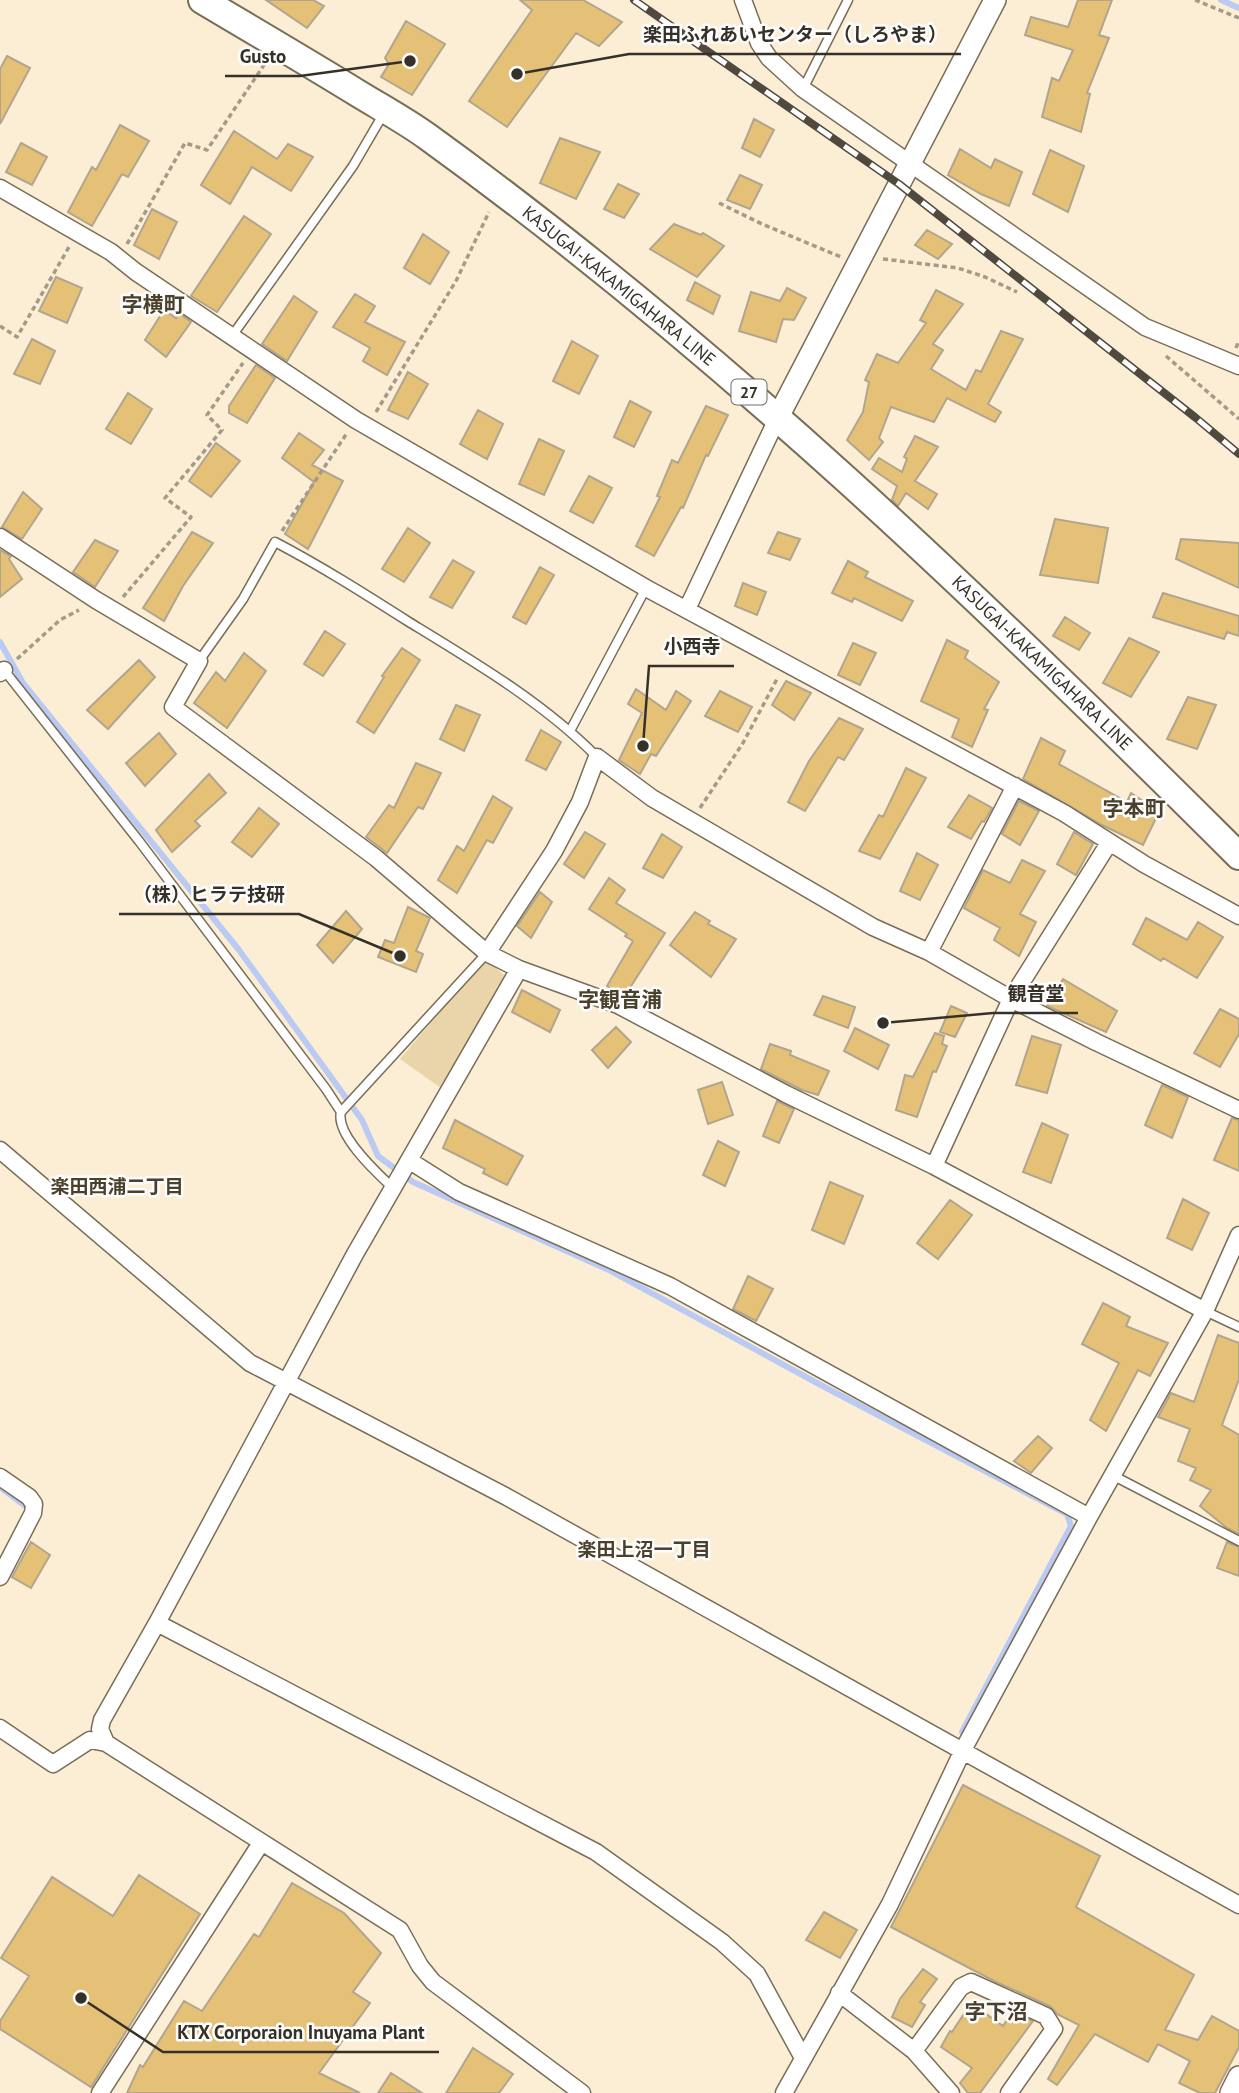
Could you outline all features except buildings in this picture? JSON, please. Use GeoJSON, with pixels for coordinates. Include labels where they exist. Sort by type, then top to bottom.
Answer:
{"type":"FeatureCollection","features":[{"type":"Feature","properties":{"kind":"main road","name":"KASUGAI-KAKAMIGAHARA LINE"},"geometry":{"type":"LineString","coordinates":[[202,0],[425,135],[523,206],[630,292],[778,417],[1050,668],[1239,856]]}},
{"type":"Feature","properties":{"kind":"street"},"geometry":{"type":"LineString","coordinates":[[743,0],[759,43],[769,58],[803,89],[1145,327],[1239,366]]}},
{"type":"Feature","properties":{"kind":"street"},"geometry":{"type":"LineString","coordinates":[[687,609],[778,417],[995,0]]}},
{"type":"Feature","properties":{"kind":"street"},"geometry":{"type":"LineString","coordinates":[[0,188],[119,258],[362,423],[646,588],[1064,813],[1109,843],[1239,916]]}},
{"type":"Feature","properties":{"kind":"street"},"geometry":{"type":"LineString","coordinates":[[0,537],[112,610],[199,661],[173,707],[376,859],[487,953],[519,969],[618,1005],[786,1094],[934,1166],[1205,1311]]}},
{"type":"Feature","properties":{"kind":"street"},"geometry":{"type":"LineString","coordinates":[[487,953],[554,851],[580,802],[597,757],[652,798],[873,927],[929,952],[1011,999],[1096,1042],[1239,1110]]}},
{"type":"Feature","properties":{"kind":"street"},"geometry":{"type":"LineString","coordinates":[[929,952],[1015,786]]}},
{"type":"Feature","properties":{"kind":"street"},"geometry":{"type":"LineString","coordinates":[[934,1166],[1011,999],[1109,843]]}},
{"type":"Feature","properties":{"kind":"street"},"geometry":{"type":"LineString","coordinates":[[106,1743],[100,1729],[102,1720],[287,1381],[519,969]]}},
{"type":"Feature","properties":{"kind":"street"},"geometry":{"type":"LineString","coordinates":[[0,1150],[212,1334],[250,1363],[507,1497],[1239,1905]]}},
{"type":"Feature","properties":{"kind":"street"},"geometry":{"type":"LineString","coordinates":[[410,1161],[458,1192],[670,1286],[1089,1517]]}},
{"type":"Feature","properties":{"kind":"street"},"geometry":{"type":"LineString","coordinates":[[784,2093],[890,1904],[963,1750],[1089,1517],[1205,1311],[1239,1235]]}},
{"type":"Feature","properties":{"kind":"street"},"geometry":{"type":"LineString","coordinates":[[0,1477],[29,1497],[34,1504],[33,1513],[0,1577]]}},
{"type":"Feature","properties":{"kind":"street"},"geometry":{"type":"LineString","coordinates":[[157,1623],[596,1852],[630,1874],[722,1942],[757,1974],[803,2058]]}},
{"type":"Feature","properties":{"kind":"street"},"geometry":{"type":"LineString","coordinates":[[0,1728],[53,1764],[90,1740],[106,1743],[400,1930],[420,1966],[433,1982],[582,2093]]}},
{"type":"Feature","properties":{"kind":"street"},"geometry":{"type":"LineString","coordinates":[[100,2093],[261,1843]]}},
{"type":"Feature","properties":{"kind":"street"},"geometry":{"type":"LineString","coordinates":[[914,2051],[961,1987],[971,1982],[1046,2016],[1054,2029],[1009,2093]]}},
{"type":"Feature","properties":{"kind":"street"},"geometry":{"type":"LineString","coordinates":[[839,1993],[914,2051],[951,2093]]}},
{"type":"Feature","properties":{"kind":"street"},"geometry":{"type":"LineString","coordinates":[[1231,2093],[1239,2077]]}},
{"type":"Feature","properties":{"kind":"lane"},"geometry":{"type":"LineString","coordinates":[[803,89],[848,0]]}},
{"type":"Feature","properties":{"kind":"lane"},"geometry":{"type":"LineString","coordinates":[[232,336],[353,166],[386,110]]}},
{"type":"Feature","properties":{"kind":"lane"},"geometry":{"type":"LineString","coordinates":[[199,661],[243,599],[275,542],[306,558],[469,658],[570,731],[597,757]]}},
{"type":"Feature","properties":{"kind":"lane"},"geometry":{"type":"LineString","coordinates":[[570,731],[646,588]]}},
{"type":"Feature","properties":{"kind":"lane"},"geometry":{"type":"LineString","coordinates":[[2,672],[139,842],[341,1112]]}},
{"type":"Feature","properties":{"kind":"lane"},"geometry":{"type":"LineString","coordinates":[[394,1189],[367,1163],[347,1136],[340,1118],[341,1112],[487,953]]}},
{"type":"Feature","properties":{"kind":"lane"},"geometry":{"type":"LineString","coordinates":[[1205,1311],[1239,1327]]}},
{"type":"Feature","properties":{"kind":"lane"},"geometry":{"type":"LineString","coordinates":[[1114,1476],[1239,1541]]}},
{"type":"Feature","properties":{"kind":"path"},"geometry":{"type":"LineString","coordinates":[[1195,0],[1239,18]]}},
{"type":"Feature","properties":{"kind":"path"},"geometry":{"type":"LineString","coordinates":[[119,258],[185,144],[207,149],[277,44]]}},
{"type":"Feature","properties":{"kind":"path"},"geometry":{"type":"LineString","coordinates":[[719,203],[762,225],[861,260],[958,268],[1017,292]]}},
{"type":"Feature","properties":{"kind":"path"},"geometry":{"type":"LineString","coordinates":[[275,542],[362,423],[456,281],[491,207]]}},
{"type":"Feature","properties":{"kind":"path"},"geometry":{"type":"LineString","coordinates":[[0,326],[17,337],[78,233]]}},
{"type":"Feature","properties":{"kind":"path"},"geometry":{"type":"LineString","coordinates":[[112,610],[191,517],[165,498],[222,430],[207,415],[252,349]]}},
{"type":"Feature","properties":{"kind":"path"},"geometry":{"type":"LineString","coordinates":[[2,672],[60,620],[96,600]]}},
{"type":"Feature","properties":{"kind":"path"},"geometry":{"type":"LineString","coordinates":[[691,821],[743,743],[786,662]]}},
{"type":"Feature","properties":{"kind":"shaded area"},"geometry":{"type":"Polygon","coordinates":[[[485,959],[505,976],[441,1088],[400,1059],[485,959]]]}},
{"type":"Feature","properties":{"kind":"waterway"},"geometry":{"type":"LineString","coordinates":[[1221,0],[1239,8]]}},
{"type":"Feature","properties":{"kind":"waterway"},"geometry":{"type":"LineString","coordinates":[[0,642],[23,683],[239,950],[362,1120],[378,1156],[413,1182],[611,1271],[1067,1514],[1071,1526],[962,1732]]}},
{"type":"Feature","properties":{"kind":"waterway"},"geometry":{"type":"LineString","coordinates":[[0,1487],[24,1505]]}},
{"type":"Feature","properties":{"kind":"railway"},"geometry":{"type":"LineString","coordinates":[[634,0],[899,184],[1239,454]]}},
{"type":"Feature","properties":{"kind":"place","name":"Gusto"},"geometry":{"type":"Point","coordinates":[410,61]}},
{"type":"Feature","properties":{"kind":"place","name":"楽田ふれあいセンター（しろやま）"},"geometry":{"type":"Point","coordinates":[517,74]}},
{"type":"Feature","properties":{"kind":"place","name":"小西寺"},"geometry":{"type":"Point","coordinates":[643,746]}},
{"type":"Feature","properties":{"kind":"place","name":"（株）ヒラテ技研"},"geometry":{"type":"Point","coordinates":[400,956]}},
{"type":"Feature","properties":{"kind":"place","name":"観音堂"},"geometry":{"type":"Point","coordinates":[883,1023]}},
{"type":"Feature","properties":{"kind":"place","name":"KTX Corporaion Inuyama Plant"},"geometry":{"type":"Point","coordinates":[81,1998]}},
{"type":"Feature","properties":{"kind":"district","name":"字横町"},"geometry":{"type":"Point","coordinates":[153,305]}},
{"type":"Feature","properties":{"kind":"district","name":"字本町"},"geometry":{"type":"Point","coordinates":[1134,809]}},
{"type":"Feature","properties":{"kind":"district","name":"字観音浦"},"geometry":{"type":"Point","coordinates":[620,1000]}},
{"type":"Feature","properties":{"kind":"district","name":"楽田西浦二丁目"},"geometry":{"type":"Point","coordinates":[117,1186]}},
{"type":"Feature","properties":{"kind":"district","name":"楽田上沼一丁目"},"geometry":{"type":"Point","coordinates":[644,1549]}},
{"type":"Feature","properties":{"kind":"district","name":"字下沼"},"geometry":{"type":"Point","coordinates":[996,2012]}}]}
